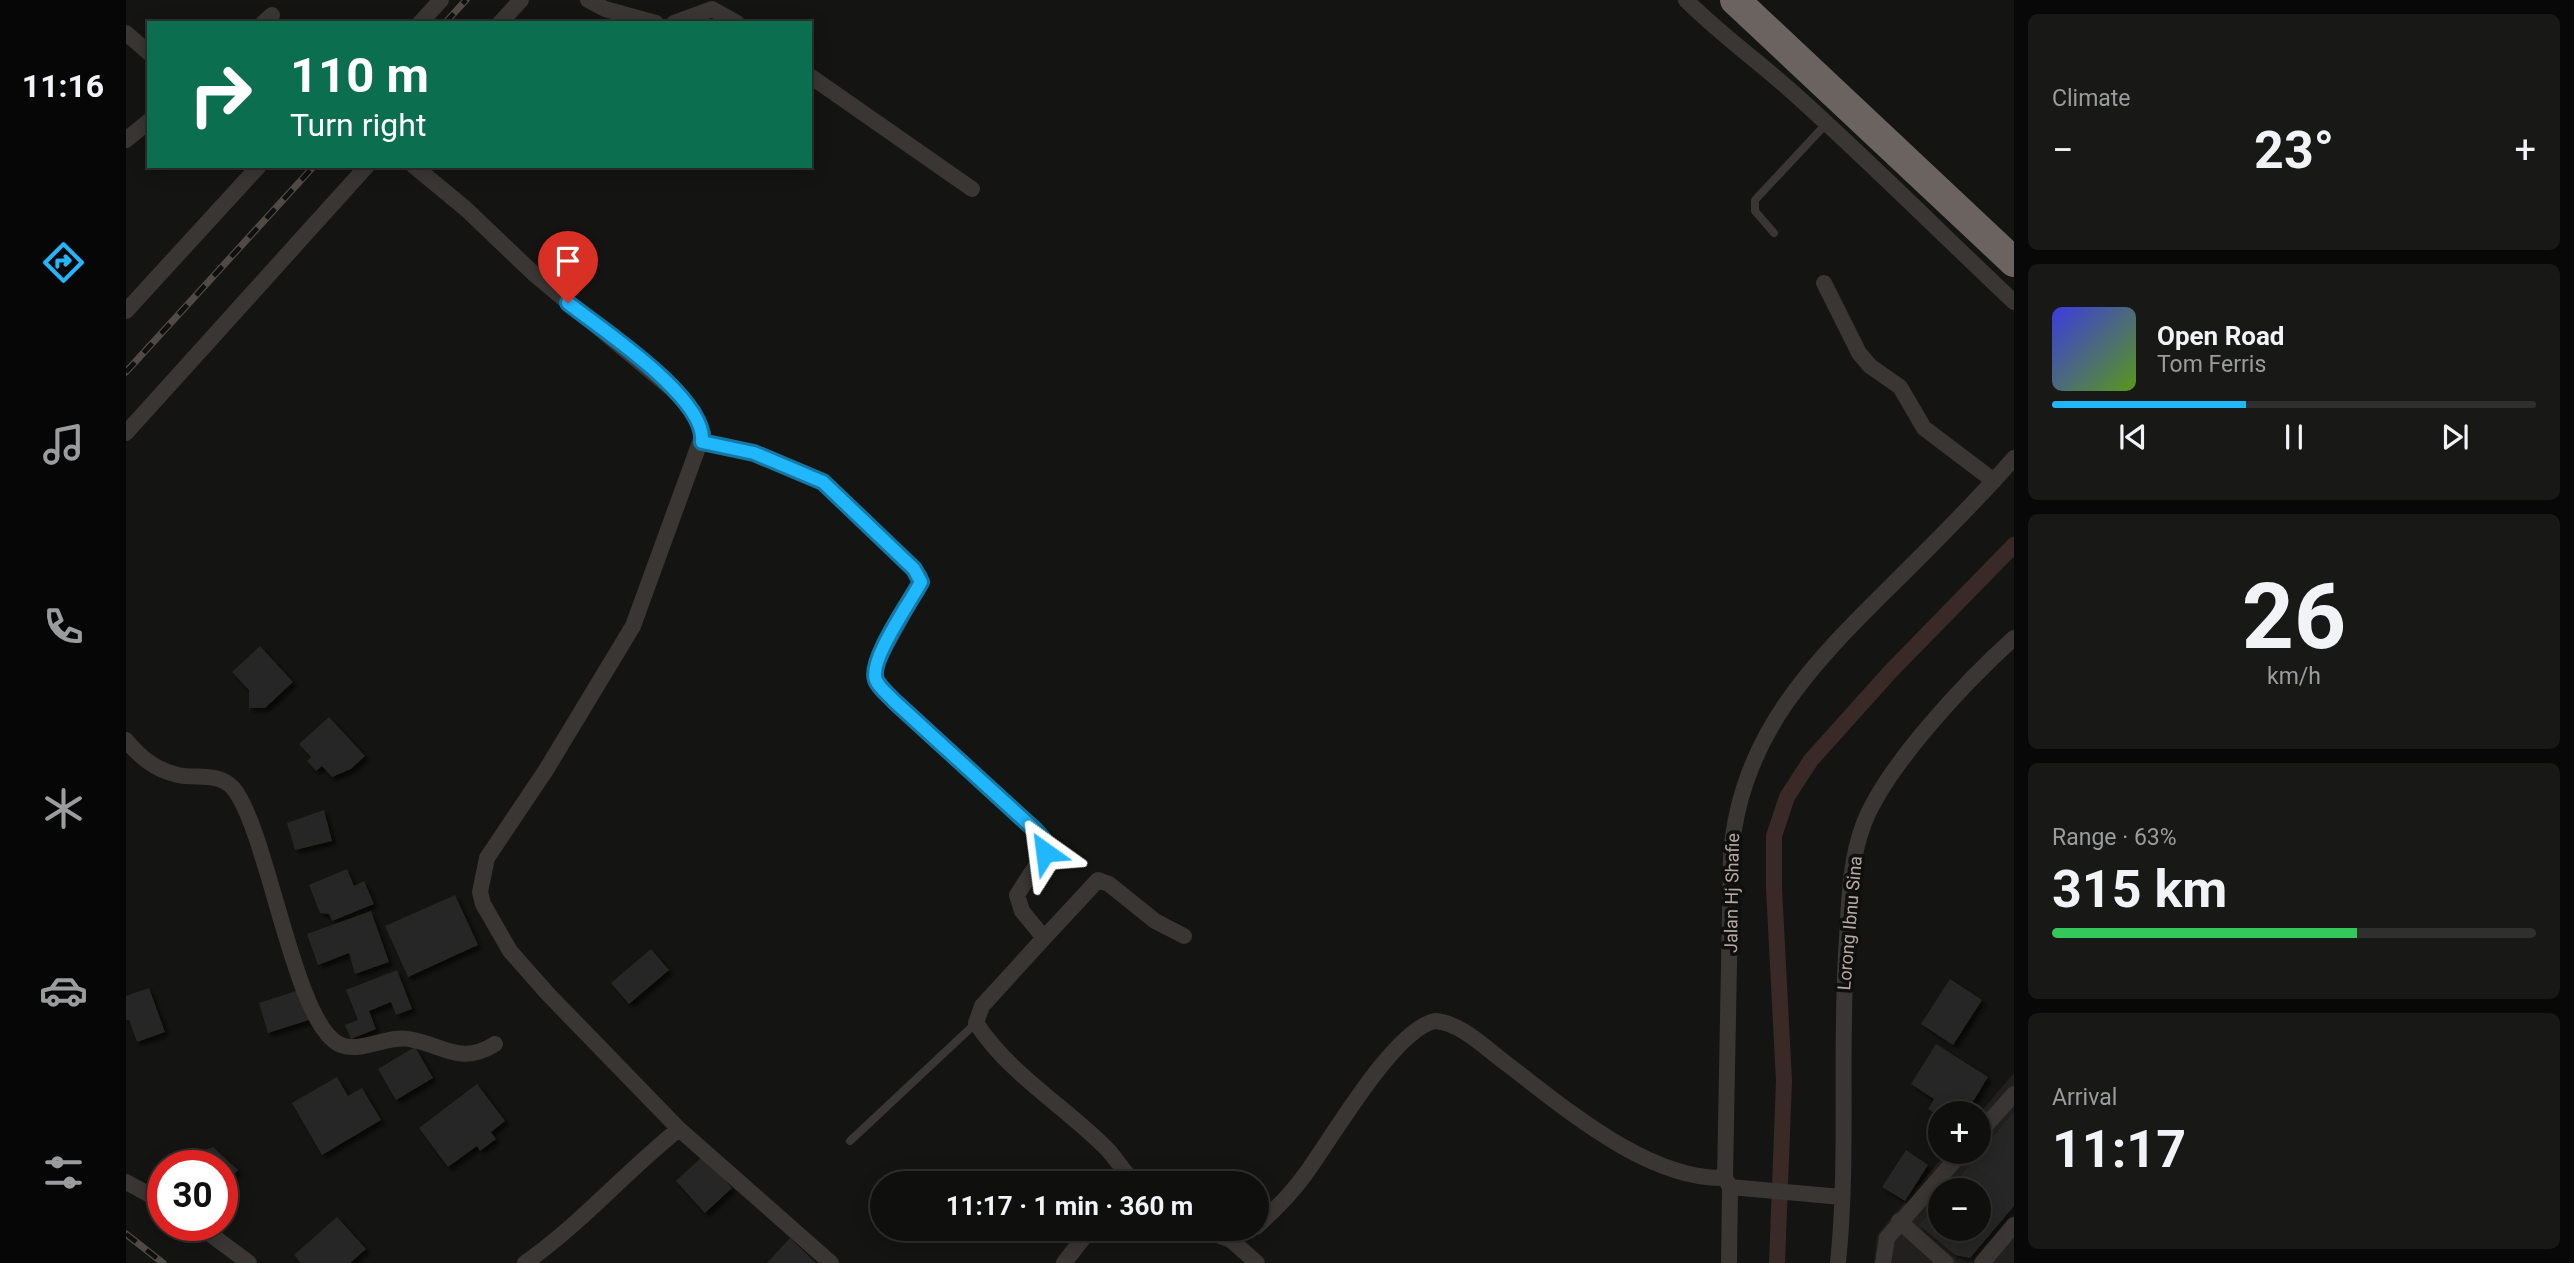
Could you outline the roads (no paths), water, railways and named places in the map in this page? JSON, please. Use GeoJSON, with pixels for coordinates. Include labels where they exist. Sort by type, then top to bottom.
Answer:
{"type":"FeatureCollection","features":[{"type":"Feature","properties":{"kind":"highway"},"geometry":{"type":"LineString","coordinates":[[1745,8],[2014,262]]}},
{"type":"Feature","properties":{"kind":"street"},"geometry":{"type":"LineString","coordinates":[[422,21],[441,0]]}},
{"type":"Feature","properties":{"kind":"street"},"geometry":{"type":"LineString","coordinates":[[502,21],[521,0]]}},
{"type":"Feature","properties":{"kind":"street"},"geometry":{"type":"LineString","coordinates":[[588,0],[605,9],[649,21]]}},
{"type":"Feature","properties":{"kind":"street"},"geometry":{"type":"LineString","coordinates":[[1686,0],[1827,123],[2014,302]]}},
{"type":"Feature","properties":{"kind":"street"},"geometry":{"type":"LineString","coordinates":[[1730,40],[1745,8]]}},
{"type":"Feature","properties":{"kind":"street"},"geometry":{"type":"LineString","coordinates":[[679,21],[712,9],[733,21]]}},
{"type":"Feature","properties":{"kind":"street"},"geometry":{"type":"LineString","coordinates":[[126,33],[147,51]]}},
{"type":"Feature","properties":{"kind":"street"},"geometry":{"type":"LineString","coordinates":[[812,77],[972,189]]}},
{"type":"Feature","properties":{"kind":"street"},"geometry":{"type":"LineString","coordinates":[[126,140],[147,123]]}},
{"type":"Feature","properties":{"kind":"street"},"geometry":{"type":"LineString","coordinates":[[126,311],[257,168]]}},
{"type":"Feature","properties":{"kind":"street"},"geometry":{"type":"LineString","coordinates":[[126,433],[365,168]]}},
{"type":"Feature","properties":{"kind":"street"},"geometry":{"type":"LineString","coordinates":[[416,168],[466,209],[541,280],[672,388],[701,424],[702,442],[633,626],[547,770],[487,858],[480,892],[483,904],[510,951],[680,1129],[831,1263]]}},
{"type":"Feature","properties":{"kind":"street"},"geometry":{"type":"LineString","coordinates":[[1824,284],[1859,353],[1870,366],[1900,387],[1924,428],[1994,481]]}},
{"type":"Feature","properties":{"kind":"street"},"geometry":{"type":"LineString","coordinates":[[702,442],[754,453],[823,482],[914,569],[921,582],[879,655],[874,671],[876,679],[894,701],[1043,839],[1043,859],[1017,895],[1022,911],[1044,938]]}},
{"type":"Feature","properties":{"kind":"street","name":"Jalan Hj Shafie"},"geometry":{"type":"LineString","coordinates":[[1729,1263],[1731,856],[1734,820],[1744,783],[1770,724],[1801,680],[1864,611],[2014,458]]}},
{"type":"Feature","properties":{"kind":"street","name":"Lorong Ibnu Sina"},"geometry":{"type":"LineString","coordinates":[[1838,1263],[1843,992],[1850,888],[1863,825],[1876,800],[1909,753],[1968,681],[2014,638]]}},
{"type":"Feature","properties":{"kind":"street"},"geometry":{"type":"LineString","coordinates":[[126,740],[154,766],[180,776],[222,780],[233,789],[247,811],[283,930],[313,1008],[337,1043],[353,1047],[383,1040],[409,1039],[469,1055],[495,1044]]}},
{"type":"Feature","properties":{"kind":"street"},"geometry":{"type":"LineString","coordinates":[[1124,1171],[1109,1151],[1042,1093],[984,1035],[976,1023],[982,1006],[1098,880],[1110,884],[1156,921],[1184,936]]}},
{"type":"Feature","properties":{"kind":"street"},"geometry":{"type":"LineString","coordinates":[[1269,1215],[1291,1194],[1374,1076],[1410,1034],[1434,1021],[1452,1025],[1559,1102],[1635,1152],[1690,1176],[1841,1197]]}},
{"type":"Feature","properties":{"kind":"street"},"geometry":{"type":"LineString","coordinates":[[1991,1120],[2014,1094]]}},
{"type":"Feature","properties":{"kind":"street"},"geometry":{"type":"LineString","coordinates":[[525,1263],[563,1237],[633,1167],[680,1129]]}},
{"type":"Feature","properties":{"kind":"street"},"geometry":{"type":"LineString","coordinates":[[1883,1263],[1887,1238],[1951,1164]]}},
{"type":"Feature","properties":{"kind":"street"},"geometry":{"type":"LineString","coordinates":[[126,1182],[147,1193]]}},
{"type":"Feature","properties":{"kind":"street"},"geometry":{"type":"LineString","coordinates":[[1899,1222],[1946,1263]]}},
{"type":"Feature","properties":{"kind":"street"},"geometry":{"type":"LineString","coordinates":[[1982,1263],[2014,1225]]}},
{"type":"Feature","properties":{"kind":"street"},"geometry":{"type":"LineString","coordinates":[[219,1241],[249,1263]]}},
{"type":"Feature","properties":{"kind":"street"},"geometry":{"type":"LineString","coordinates":[[1064,1263],[1081,1241]]}},
{"type":"Feature","properties":{"kind":"street"},"geometry":{"type":"LineString","coordinates":[[1229,1241],[1238,1245],[1257,1263]]}},
{"type":"Feature","properties":{"kind":"street"},"geometry":{"type":"LineString","coordinates":[[1238,1245],[1242,1241]]}},
{"type":"Feature","properties":{"kind":"lane"},"geometry":{"type":"LineString","coordinates":[[1774,233],[1755,211],[1755,200],[1827,123]]}},
{"type":"Feature","properties":{"kind":"lane"},"geometry":{"type":"LineString","coordinates":[[850,1141],[976,1023]]}},
{"type":"Feature","properties":{"kind":"waterway"},"geometry":{"type":"LineString","coordinates":[[1777,1263],[1784,1081],[1774,888],[1774,836],[1787,797],[1811,760],[1890,672],[2014,545]]}},
{"type":"Feature","properties":{"kind":"railway"},"geometry":{"type":"LineString","coordinates":[[447,21],[466,0]]}},
{"type":"Feature","properties":{"kind":"railway"},"geometry":{"type":"LineString","coordinates":[[126,372],[312,168]]}},
{"type":"Feature","properties":{"kind":"railway"},"geometry":{"type":"LineString","coordinates":[[126,1234],[163,1263]]}}]}
